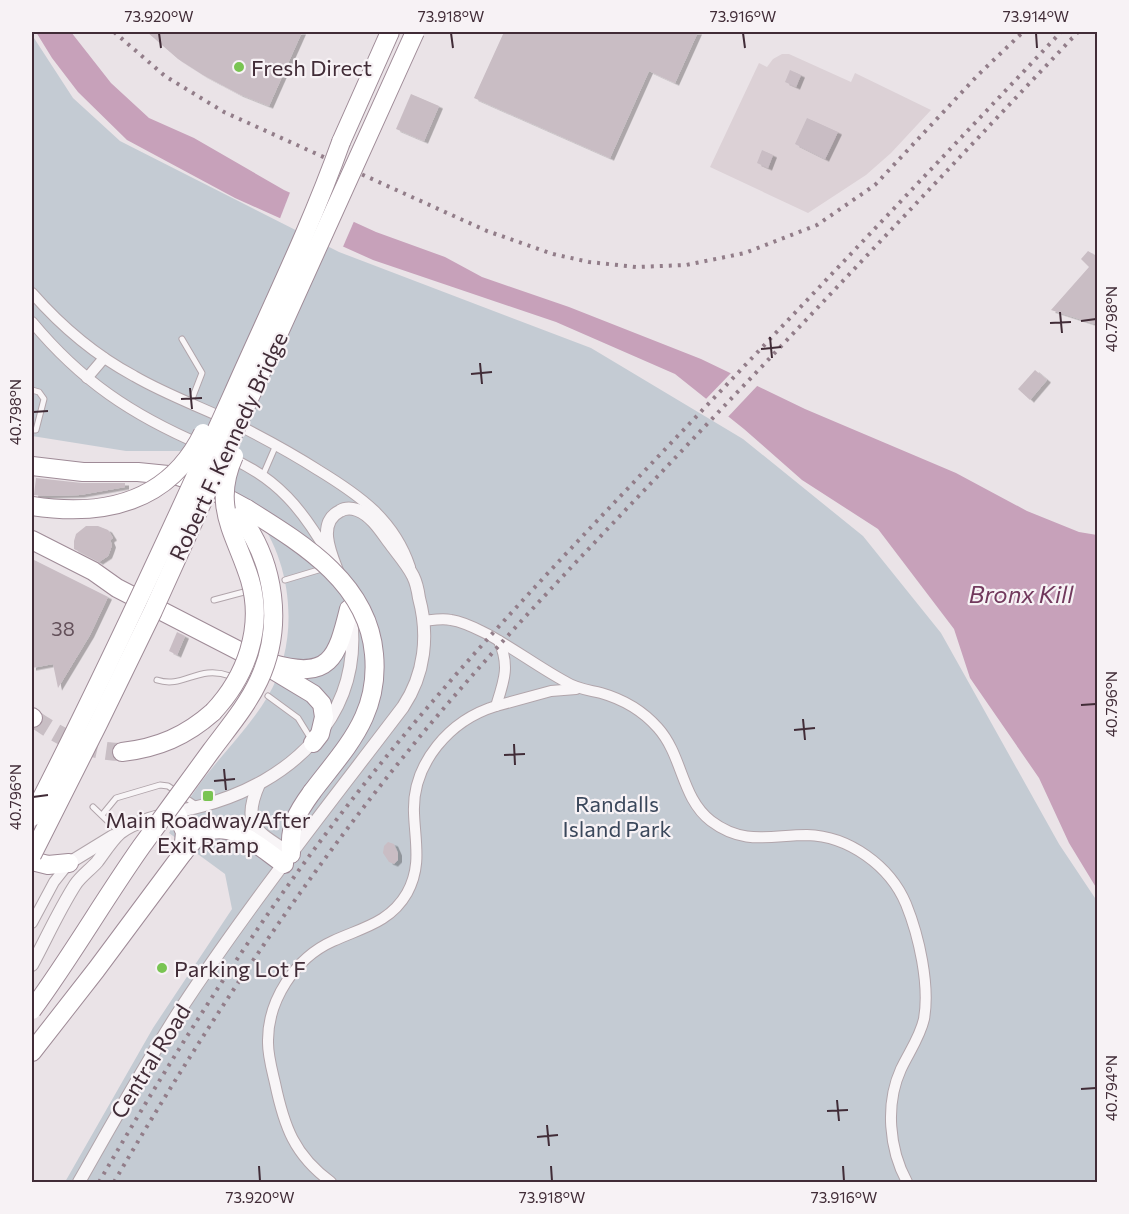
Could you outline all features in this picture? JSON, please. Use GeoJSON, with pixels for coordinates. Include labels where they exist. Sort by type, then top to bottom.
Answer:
{"type":"FeatureCollection","features":[{"type":"Feature","properties":{"kind":"highway","name":"Robert F. Kennedy Bridge"},"geometry":{"type":"LineString","coordinates":[[32,817],[130,618],[191,487],[321,197],[341,142],[390,32]]}},
{"type":"Feature","properties":{"kind":"highway","name":"Robert F. Kennedy Bridge"},"geometry":{"type":"LineString","coordinates":[[32,855],[135,649],[415,32]]}},
{"type":"Feature","properties":{"kind":"highway"},"geometry":{"type":"LineString","coordinates":[[32,506],[85,509],[118,504],[145,495],[179,471],[187,462],[203,433],[311,194],[341,142]]}},
{"type":"Feature","properties":{"kind":"highway"},"geometry":{"type":"LineString","coordinates":[[122,752],[164,743],[195,727],[228,695],[244,666],[254,634],[254,602],[250,582],[229,525],[225,486],[228,470],[244,435],[271,353]]}},
{"type":"Feature","properties":{"kind":"highway"},"geometry":{"type":"LineString","coordinates":[[32,466],[83,472],[153,473],[178,476],[201,484],[307,550],[344,581],[360,604],[368,623],[373,640],[375,671],[372,693],[365,714],[350,740],[299,810],[293,822],[288,859],[246,837],[226,830],[204,833],[183,853],[32,1052]]}},
{"type":"Feature","properties":{"kind":"highway"},"geometry":{"type":"LineString","coordinates":[[32,1010],[140,848],[243,708],[264,669],[273,623],[273,596],[261,550],[244,512]]}},
{"type":"Feature","properties":{"kind":"highway"},"geometry":{"type":"LineString","coordinates":[[32,540],[93,571],[117,588]]}},
{"type":"Feature","properties":{"kind":"highway"},"geometry":{"type":"LineString","coordinates":[[32,549],[90,578],[117,588],[253,658],[318,698],[324,717],[320,734],[314,742]]}},
{"type":"Feature","properties":{"kind":"highway"},"geometry":{"type":"LineString","coordinates":[[253,658],[295,670],[318,667],[328,661],[341,643],[349,609]]}},
{"type":"Feature","properties":{"kind":"highway"},"geometry":{"type":"LineString","coordinates":[[176,812],[185,832],[183,853]]}},
{"type":"Feature","properties":{"kind":"highway"},"geometry":{"type":"LineString","coordinates":[[32,861],[48,865],[69,863]]}},
{"type":"Feature","properties":{"kind":"street"},"geometry":{"type":"LineString","coordinates":[[32,293],[70,331],[104,358],[135,377],[229,420],[332,479],[377,513],[404,548],[413,576]]}},
{"type":"Feature","properties":{"kind":"street"},"geometry":{"type":"LineString","coordinates":[[32,322],[59,353],[114,400],[160,426],[243,463],[264,475],[300,511],[335,566]]}},
{"type":"Feature","properties":{"kind":"street"},"geometry":{"type":"LineString","coordinates":[[87,378],[104,358]]}},
{"type":"Feature","properties":{"kind":"street"},"geometry":{"type":"LineString","coordinates":[[32,923],[54,882],[69,863],[120,833],[154,818],[230,797],[259,784],[290,764],[314,742],[333,715],[346,679],[352,642],[349,609],[327,539],[328,525],[333,515],[345,509],[363,513],[375,524],[413,576]]}},
{"type":"Feature","properties":{"kind":"street","name":"Central Road"},"geometry":{"type":"LineString","coordinates":[[80,1182],[125,1099],[225,944],[409,698],[423,657],[424,621],[413,576]]}},
{"type":"Feature","properties":{"kind":"street"},"geometry":{"type":"LineString","coordinates":[[424,621],[443,619],[459,621],[499,641],[579,688],[602,693],[627,703],[657,726],[673,747],[686,787],[695,803],[710,820],[722,828],[754,838],[808,835],[832,839],[868,857],[895,884],[907,906],[923,965],[926,986],[924,1019],[897,1079],[892,1105],[894,1145],[900,1169],[907,1182]]}},
{"type":"Feature","properties":{"kind":"street"},"geometry":{"type":"LineString","coordinates":[[496,706],[506,671],[504,651],[499,641]]}},
{"type":"Feature","properties":{"kind":"street"},"geometry":{"type":"LineString","coordinates":[[331,1182],[310,1164],[294,1143],[285,1123],[269,1053],[268,1030],[284,986],[306,958],[332,941],[375,925],[400,903],[413,881],[416,870],[414,803],[421,775],[436,747],[452,729],[471,715],[496,706],[551,691],[579,688]]}},
{"type":"Feature","properties":{"kind":"street"},"geometry":{"type":"LineString","coordinates":[[259,784],[250,807],[252,822],[260,833],[288,859]]}},
{"type":"Feature","properties":{"kind":"street"},"geometry":{"type":"LineString","coordinates":[[32,965],[76,884],[96,864],[120,833]]}},
{"type":"Feature","properties":{"kind":"lane"},"geometry":{"type":"LineString","coordinates":[[182,339],[202,373],[190,404]]}},
{"type":"Feature","properties":{"kind":"lane"},"geometry":{"type":"LineString","coordinates":[[32,390],[39,392],[44,399],[36,430],[32,430]]}},
{"type":"Feature","properties":{"kind":"lane"},"geometry":{"type":"LineString","coordinates":[[264,475],[276,445]]}},
{"type":"Feature","properties":{"kind":"lane"},"geometry":{"type":"LineString","coordinates":[[285,580],[335,566]]}},
{"type":"Feature","properties":{"kind":"lane"},"geometry":{"type":"LineString","coordinates":[[214,600],[244,592]]}},
{"type":"Feature","properties":{"kind":"lane"},"geometry":{"type":"LineString","coordinates":[[157,680],[172,682],[209,672],[230,676]]}},
{"type":"Feature","properties":{"kind":"lane"},"geometry":{"type":"LineString","coordinates":[[268,696],[298,718],[314,742]]}},
{"type":"Feature","properties":{"kind":"lane"},"geometry":{"type":"LineString","coordinates":[[102,815],[116,798],[164,785],[199,807]]}},
{"type":"Feature","properties":{"kind":"lane"},"geometry":{"type":"LineString","coordinates":[[93,807],[120,833]]}},
{"type":"Feature","properties":{"kind":"shaded area"},"geometry":{"type":"Polygon","coordinates":[[[782,54],[789,54],[851,82],[855,73],[931,110],[891,153],[866,175],[808,213],[710,167],[759,63],[767,67],[773,59],[782,54]]]}},
{"type":"Feature","properties":{"kind":"green space","name":"Randalls Island Park"},"geometry":{"type":"Polygon","coordinates":[[[32,35],[73,98],[120,141],[339,252],[591,348],[743,439],[863,536],[941,633],[1059,844],[1097,901],[1097,1182],[65,1182],[153,1028],[232,909],[225,874],[169,833],[199,785],[268,696],[285,650],[288,601],[277,553],[253,511],[239,495],[190,451],[126,451],[32,436],[32,35]]]}},
{"type":"Feature","properties":{"kind":"water","name":"Bronx Kill"},"geometry":{"type":"Polygon","coordinates":[[[36,32],[71,32],[111,83],[149,118],[194,138],[284,190],[376,232],[445,257],[482,277],[569,307],[701,359],[805,409],[956,473],[1027,511],[1079,532],[1097,535],[1097,889],[1069,843],[1039,778],[970,678],[954,629],[878,529],[802,480],[744,429],[675,374],[556,322],[373,260],[235,198],[127,140],[78,92],[52,58],[36,32]]]}},
{"type":"Feature","properties":{"kind":"pier"},"geometry":{"type":"Polygon","coordinates":[[[291,190],[355,219],[342,249],[279,221],[291,190]]]}},
{"type":"Feature","properties":{"kind":"pier"},"geometry":{"type":"Polygon","coordinates":[[[733,371],[759,384],[726,419],[704,401],[733,371]]]}},
{"type":"Feature","properties":{"kind":"building","name":"Fresh Direct"},"geometry":{"type":"Polygon","coordinates":[[[147,32],[302,32],[269,106],[239,94],[203,75],[178,59],[147,32]]]}},
{"type":"Feature","properties":{"kind":"building"},"geometry":{"type":"Polygon","coordinates":[[[504,32],[698,32],[675,83],[649,71],[610,158],[474,98],[504,32]]]}},
{"type":"Feature","properties":{"kind":"building"},"geometry":{"type":"Polygon","coordinates":[[[790,70],[801,75],[796,87],[785,82],[790,70]]]}},
{"type":"Feature","properties":{"kind":"building"},"geometry":{"type":"Polygon","coordinates":[[[411,94],[439,106],[424,141],[396,129],[411,94]]]}},
{"type":"Feature","properties":{"kind":"building"},"geometry":{"type":"Polygon","coordinates":[[[807,118],[838,132],[825,159],[795,144],[807,118]]]}},
{"type":"Feature","properties":{"kind":"building"},"geometry":{"type":"Polygon","coordinates":[[[762,150],[773,155],[768,168],[757,163],[762,150]]]}},
{"type":"Feature","properties":{"kind":"building"},"geometry":{"type":"Polygon","coordinates":[[[1088,251],[1098,257],[1098,325],[1051,310],[1089,267],[1081,259],[1088,251]]]}},
{"type":"Feature","properties":{"kind":"building"},"geometry":{"type":"Polygon","coordinates":[[[1035,370],[1047,380],[1030,400],[1018,389],[1035,370]]]}},
{"type":"Feature","properties":{"kind":"building"},"geometry":{"type":"Polygon","coordinates":[[[36,478],[82,483],[125,483],[125,487],[80,495],[43,496],[34,495],[36,478]]]}},
{"type":"Feature","properties":{"kind":"building"},"geometry":{"type":"Polygon","coordinates":[[[86,526],[98,526],[108,530],[113,538],[110,540],[112,545],[108,556],[99,562],[74,549],[76,534],[86,526]]]}},
{"type":"Feature","properties":{"kind":"building"},"geometry":{"type":"Polygon","coordinates":[[[32,559],[108,597],[90,635],[58,688],[53,664],[32,668],[32,559]]]}},
{"type":"Feature","properties":{"kind":"building"},"geometry":{"type":"Polygon","coordinates":[[[177,632],[185,636],[177,655],[169,651],[177,632]]]}},
{"type":"Feature","properties":{"kind":"building"},"geometry":{"type":"Polygon","coordinates":[[[388,842],[394,844],[398,853],[398,860],[394,864],[389,862],[383,853],[384,846],[388,842]]]}},
{"type":"Feature","properties":{"kind":"tunnel"},"geometry":{"type":"LineString","coordinates":[[33,718],[75,742],[98,749],[122,752]]}},
{"type":"Feature","properties":{"kind":"railway"},"geometry":{"type":"LineString","coordinates":[[114,32],[165,76],[224,112],[487,231],[553,254],[589,262],[636,267],[686,265],[745,253],[817,225],[875,185],[978,75],[1023,32]]}},
{"type":"Feature","properties":{"kind":"railway"},"geometry":{"type":"LineString","coordinates":[[99,1182],[190,1032],[254,934],[322,839],[397,743],[563,557],[1061,32]]}},
{"type":"Feature","properties":{"kind":"railway"},"geometry":{"type":"LineString","coordinates":[[114,1182],[186,1064],[261,949],[341,836],[427,728],[566,573],[1078,32]]}},
{"type":"Feature","properties":{"kind":"place","name":"Fresh Direct"},"geometry":{"type":"Point","coordinates":[239,67]}},
{"type":"Feature","properties":{"kind":"place","name":"Main Roadway/After Exit Ramp"},"geometry":{"type":"Point","coordinates":[208,796]}},
{"type":"Feature","properties":{"kind":"place","name":"Parking Lot F"},"geometry":{"type":"Point","coordinates":[162,968]}}]}
